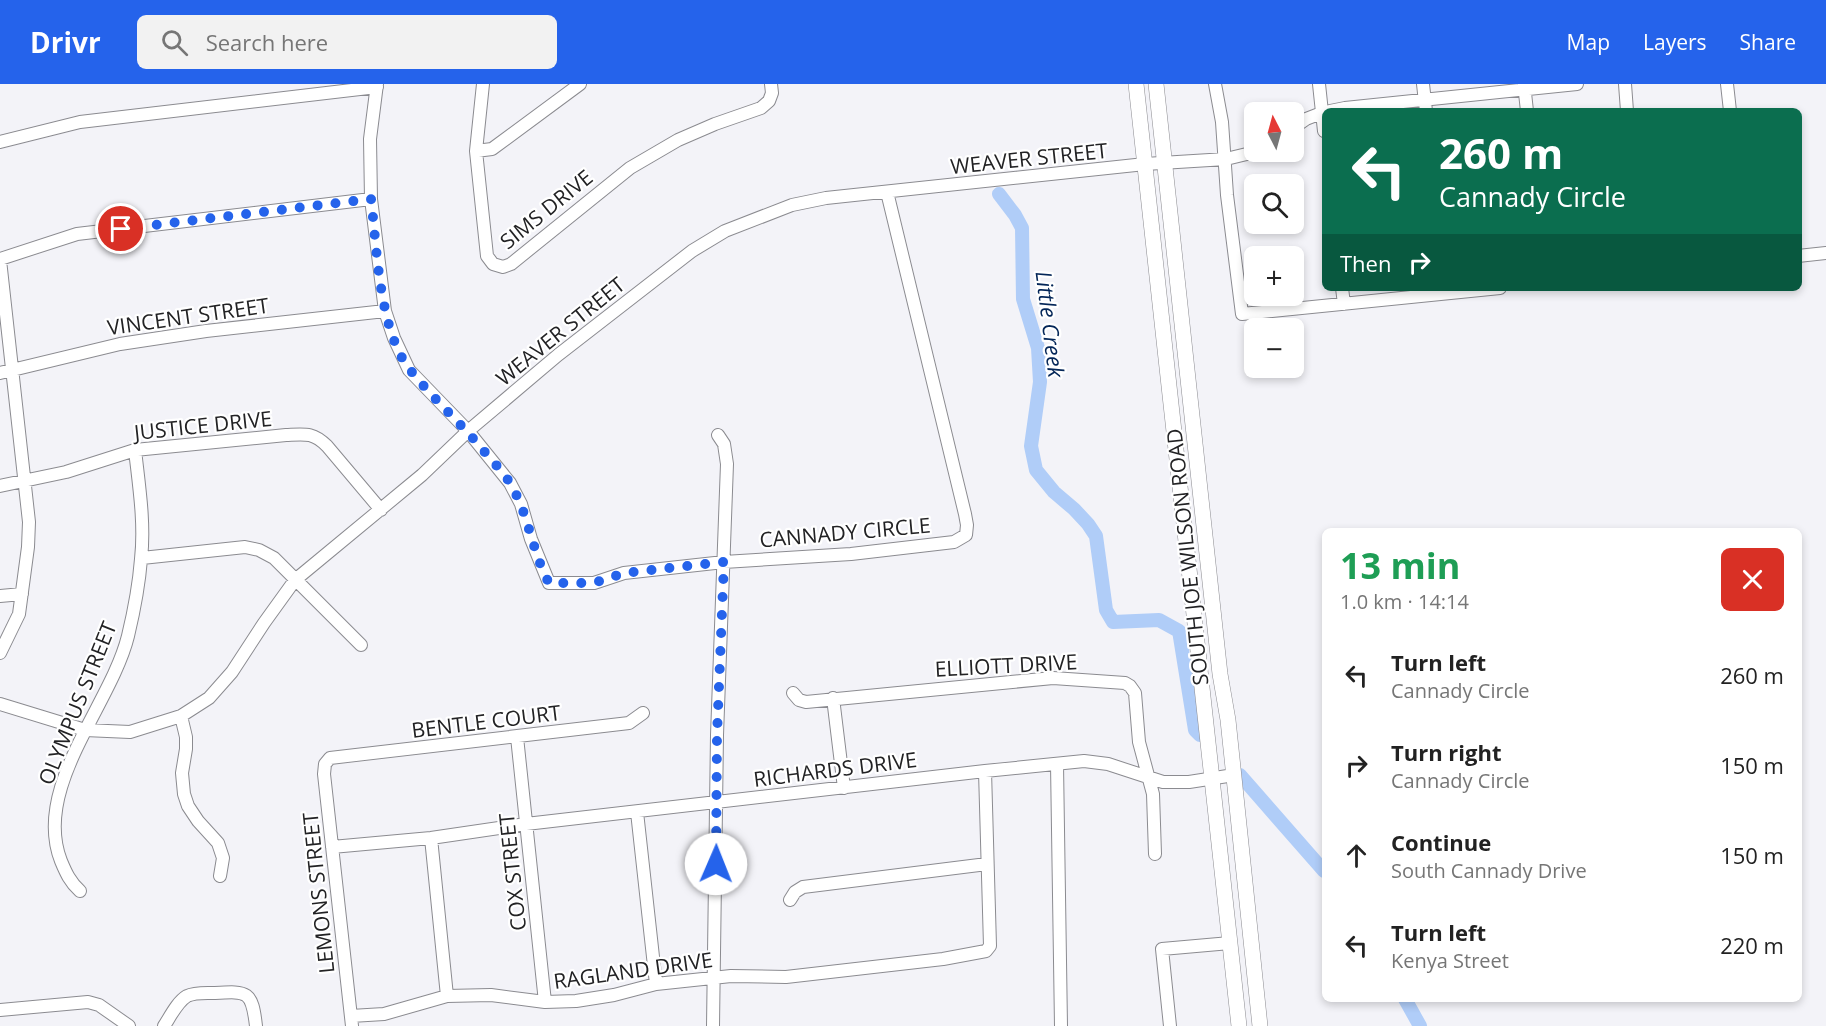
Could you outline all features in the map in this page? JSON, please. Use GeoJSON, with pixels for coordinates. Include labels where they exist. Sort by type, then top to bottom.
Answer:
{"type":"FeatureCollection","features":[{"type":"Feature","properties":{"kind":"main road","name":"SOUTH JOE WILSON ROAD"},"geometry":{"type":"LineString","coordinates":[[1136,84],[1239,1026]]}},
{"type":"Feature","properties":{"kind":"main road","name":"SOUTH JOE WILSON ROAD"},"geometry":{"type":"LineString","coordinates":[[1156,84],[1260,1026]]}},
{"type":"Feature","properties":{"kind":"street","name":"SIMS DRIVE"},"geometry":{"type":"LineString","coordinates":[[483,84],[476,151],[487,256],[493,264],[503,267],[511,264],[630,168],[678,140],[761,108],[769,101],[772,93],[771,84]]}},
{"type":"Feature","properties":{"kind":"street"},"geometry":{"type":"LineString","coordinates":[[476,151],[492,149],[580,84]]}},
{"type":"Feature","properties":{"kind":"street"},"geometry":{"type":"LineString","coordinates":[[1215,84],[1226,159],[1227,195],[1242,314],[1344,304],[1436,291]]}},
{"type":"Feature","properties":{"kind":"street"},"geometry":{"type":"LineString","coordinates":[[1320,84],[1325,108]]}},
{"type":"Feature","properties":{"kind":"street"},"geometry":{"type":"LineString","coordinates":[[1423,84],[1426,105]]}},
{"type":"Feature","properties":{"kind":"street"},"geometry":{"type":"LineString","coordinates":[[1345,108],[1426,105],[1524,87],[1577,84]]}},
{"type":"Feature","properties":{"kind":"street"},"geometry":{"type":"LineString","coordinates":[[1625,84],[1628,108]]}},
{"type":"Feature","properties":{"kind":"street"},"geometry":{"type":"LineString","coordinates":[[1727,84],[1730,108]]}},
{"type":"Feature","properties":{"kind":"street"},"geometry":{"type":"LineString","coordinates":[[0,142],[80,122],[377,85],[370,139],[371,199],[385,311],[394,338],[409,370],[468,431]]}},
{"type":"Feature","properties":{"kind":"street"},"geometry":{"type":"LineString","coordinates":[[1524,87],[1527,108]]}},
{"type":"Feature","properties":{"kind":"street"},"geometry":{"type":"LineString","coordinates":[[1304,120],[1322,113]]}},
{"type":"Feature","properties":{"kind":"street","name":"WEAVER STREET"},"geometry":{"type":"LineString","coordinates":[[0,704],[85,730],[130,732],[182,716],[209,698],[232,672],[296,580],[422,475],[468,431],[558,355],[692,251],[725,231],[792,205],[826,198],[1145,164],[1226,159],[1244,155]]}},
{"type":"Feature","properties":{"kind":"street","name":"CANNADY CIRCLE"},"geometry":{"type":"LineString","coordinates":[[468,431],[510,483],[521,504],[531,539],[549,583],[594,583],[624,573],[724,562],[851,554],[954,542],[966,535],[965,514],[887,192]]}},
{"type":"Feature","properties":{"kind":"street"},"geometry":{"type":"LineString","coordinates":[[0,653],[19,614],[29,522],[0,260],[78,234],[371,199]]}},
{"type":"Feature","properties":{"kind":"street"},"geometry":{"type":"LineString","coordinates":[[1802,256],[1826,253]]}},
{"type":"Feature","properties":{"kind":"street"},"geometry":{"type":"LineString","coordinates":[[1342,291],[1344,304]]}},
{"type":"Feature","properties":{"kind":"street","name":"VINCENT STREET"},"geometry":{"type":"LineString","coordinates":[[0,373],[120,344],[206,331],[385,311]]}},
{"type":"Feature","properties":{"kind":"street","name":"JUSTICE DRIVE"},"geometry":{"type":"LineString","coordinates":[[0,486],[66,472],[135,450],[286,435],[312,435],[327,446],[381,510]]}},
{"type":"Feature","properties":{"kind":"street"},"geometry":{"type":"LineString","coordinates":[[713,1026],[717,735],[727,464],[724,444],[718,435]]}},
{"type":"Feature","properties":{"kind":"street","name":"OLYMPUS STREET"},"geometry":{"type":"LineString","coordinates":[[80,891],[67,876],[57,849],[55,818],[63,780],[85,730],[111,682],[128,637],[142,558],[141,499],[135,450]]}},
{"type":"Feature","properties":{"kind":"street"},"geometry":{"type":"LineString","coordinates":[[142,558],[245,548],[259,550],[274,558],[361,645]]}},
{"type":"Feature","properties":{"kind":"street"},"geometry":{"type":"LineString","coordinates":[[0,596],[22,594]]}},
{"type":"Feature","properties":{"kind":"street","name":"ELLIOTT DRIVE"},"geometry":{"type":"LineString","coordinates":[[793,693],[799,700],[806,702],[1053,678],[1125,683],[1134,693],[1139,742],[1153,794],[1155,854]]}},
{"type":"Feature","properties":{"kind":"street"},"geometry":{"type":"LineString","coordinates":[[833,698],[844,788]]}},
{"type":"Feature","properties":{"kind":"street","name":"BENTLE COURT"},"geometry":{"type":"LineString","coordinates":[[330,758],[629,723],[643,713]]}},
{"type":"Feature","properties":{"kind":"street"},"geometry":{"type":"LineString","coordinates":[[182,716],[186,736],[182,773],[184,794],[188,806],[198,821],[218,843],[223,858],[220,876]]}},
{"type":"Feature","properties":{"kind":"street","name":"COX STREET"},"geometry":{"type":"LineString","coordinates":[[518,737],[545,1002]]}},
{"type":"Feature","properties":{"kind":"street","name":"LEMONS STREET"},"geometry":{"type":"LineString","coordinates":[[330,758],[324,774],[352,1021]]}},
{"type":"Feature","properties":{"kind":"street","name":"RICHARDS DRIVE"},"geometry":{"type":"LineString","coordinates":[[332,847],[431,838],[526,824],[1084,761],[1108,764],[1163,782],[1234,775]]}},
{"type":"Feature","properties":{"kind":"street"},"geometry":{"type":"LineString","coordinates":[[1057,764],[1061,1026]]}},
{"type":"Feature","properties":{"kind":"street"},"geometry":{"type":"LineString","coordinates":[[790,900],[795,892],[803,887],[987,864],[985,771]]}},
{"type":"Feature","properties":{"kind":"street"},"geometry":{"type":"LineString","coordinates":[[637,812],[656,984]]}},
{"type":"Feature","properties":{"kind":"street"},"geometry":{"type":"LineString","coordinates":[[431,838],[447,996]]}},
{"type":"Feature","properties":{"kind":"street","name":"RAGLAND DRIVE"},"geometry":{"type":"LineString","coordinates":[[352,1021],[447,996],[491,996],[545,1002],[576,1001],[614,995],[656,984],[731,976],[786,977],[981,953],[990,946],[987,864]]}},
{"type":"Feature","properties":{"kind":"street"},"geometry":{"type":"LineString","coordinates":[[1170,1026],[1162,949],[1230,943]]}},
{"type":"Feature","properties":{"kind":"street"},"geometry":{"type":"LineString","coordinates":[[164,1026],[186,996],[241,991],[249,997],[254,1008],[256,1026]]}},
{"type":"Feature","properties":{"kind":"street"},"geometry":{"type":"LineString","coordinates":[[0,1010],[88,1002],[99,1005],[129,1026]]}},
{"type":"Feature","properties":{"kind":"waterway","name":"Little Creek"},"geometry":{"type":"LineString","coordinates":[[999,194],[1022,228],[1023,299],[1038,348],[1040,382],[1031,446],[1036,470],[1054,492],[1088,524],[1096,536],[1106,610],[1113,622],[1159,620],[1179,631],[1195,730],[1200,735]]}},
{"type":"Feature","properties":{"kind":"waterway","name":"Little Creek"},"geometry":{"type":"LineString","coordinates":[[1240,775],[1322,869]]}},
{"type":"Feature","properties":{"kind":"waterway","name":"Little Creek"},"geometry":{"type":"LineString","coordinates":[[1407,1002],[1420,1026]]}},
{"type":"Feature","properties":{"kind":"route"},"geometry":{"type":"LineString","coordinates":[[121,229],[371,199],[385,311],[394,338],[409,370],[468,431],[510,483],[521,504],[531,539],[549,583],[594,583],[624,573],[724,562],[717,735],[716,864]]}}]}
